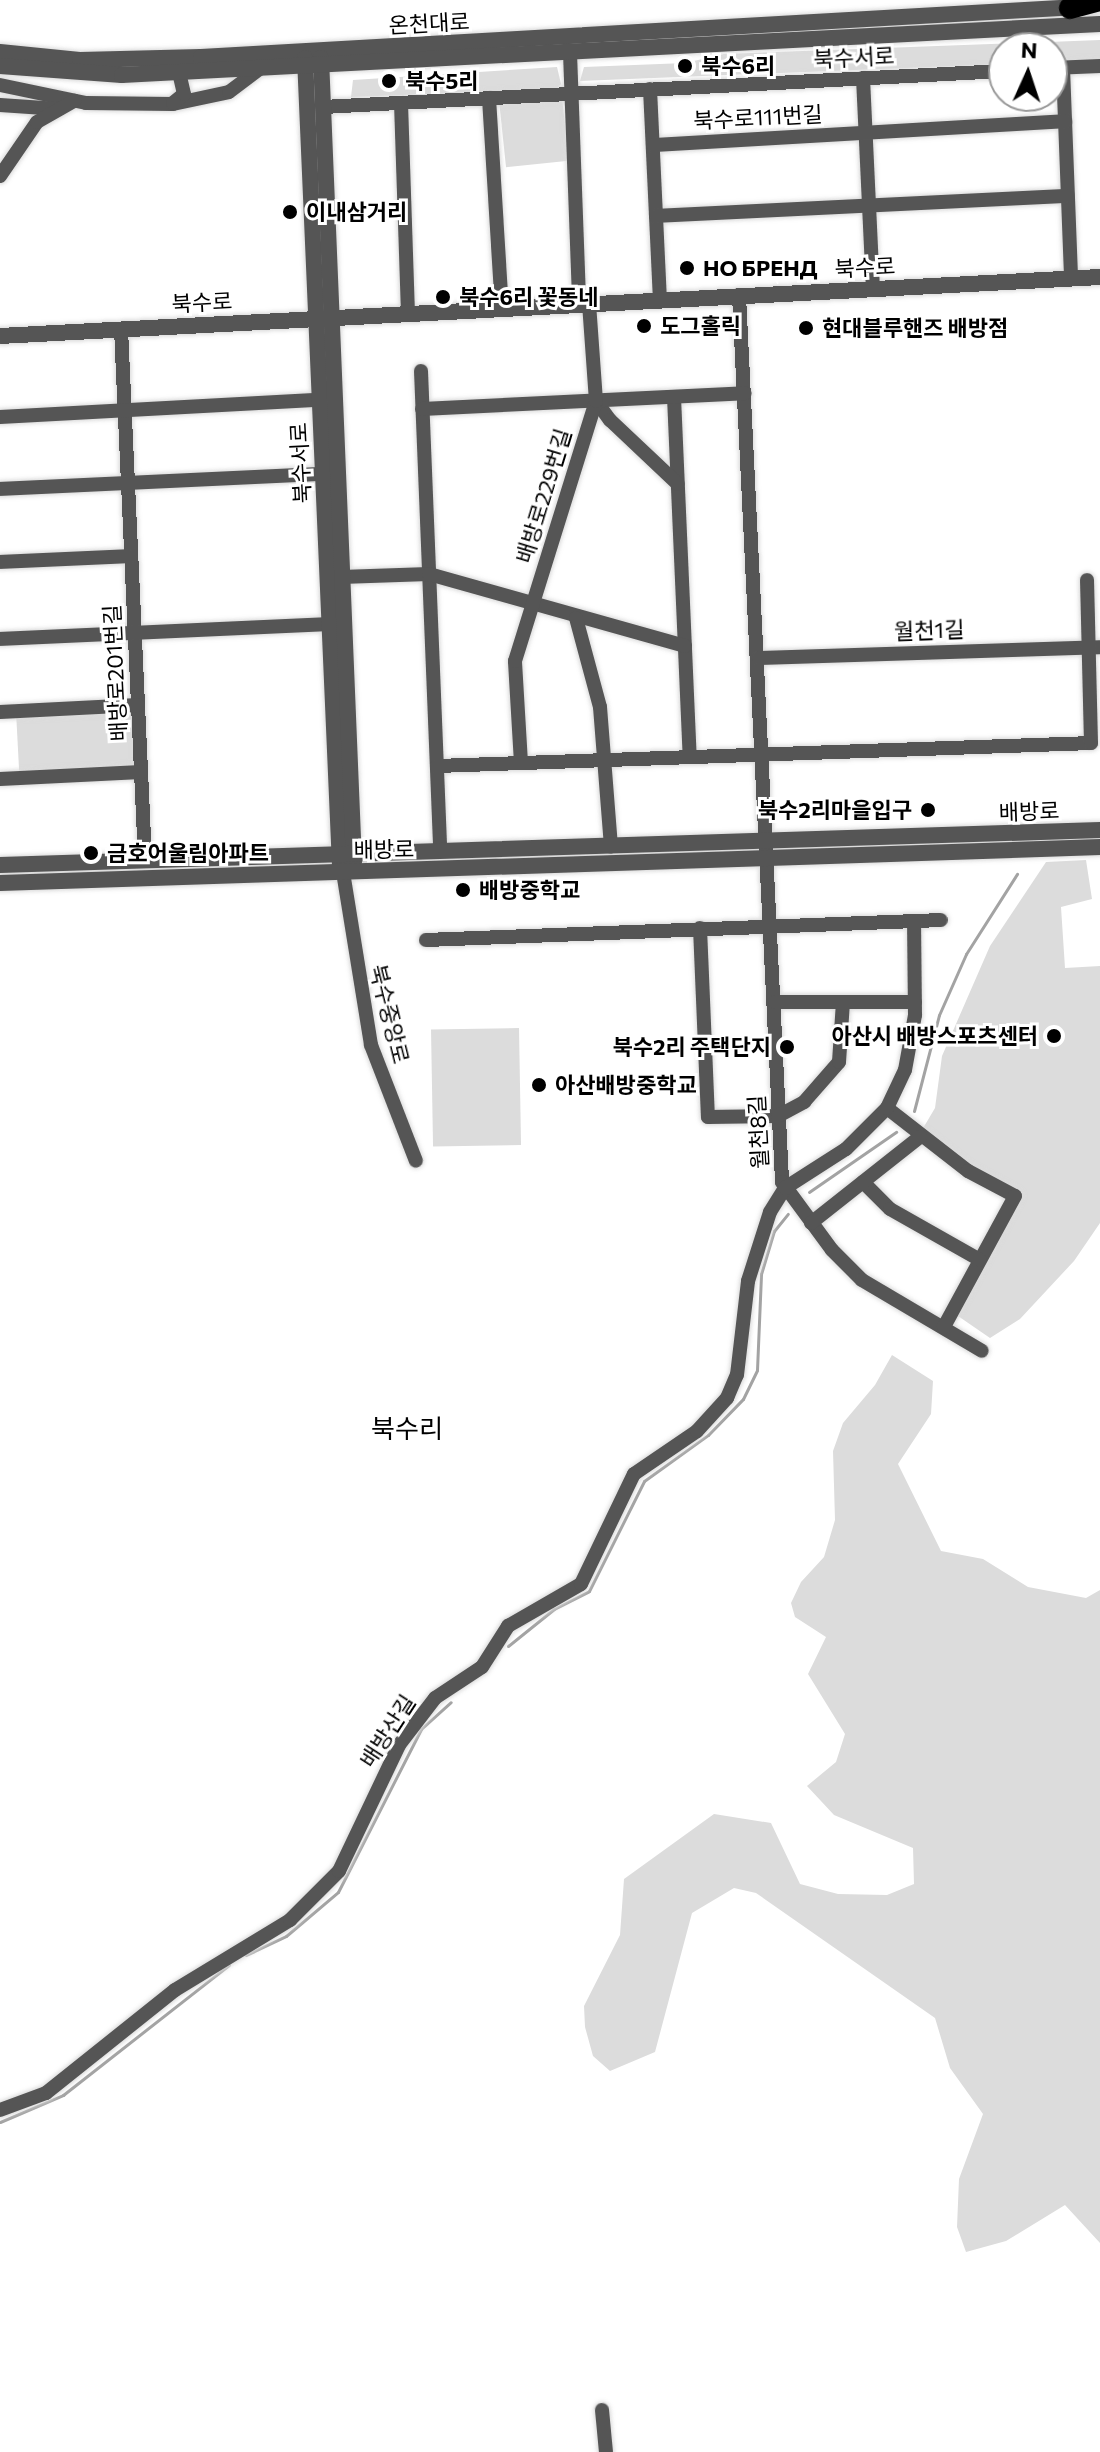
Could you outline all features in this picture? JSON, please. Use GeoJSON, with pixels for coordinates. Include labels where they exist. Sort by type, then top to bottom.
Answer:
{"type":"FeatureCollection","features":[{"type":"Feature","properties":{"kind":"highway"},"geometry":{"type":"LineString","coordinates":[[1070,8],[1099,0]]}},
{"type":"Feature","properties":{"kind":"street","name":"온천대로"},"geometry":{"type":"LineString","coordinates":[[0,66],[61,74],[260,69],[313,59],[1100,7]]}},
{"type":"Feature","properties":{"kind":"street","name":"온천대로"},"geometry":{"type":"LineString","coordinates":[[0,52],[80,60],[570,53],[1100,24]]}},
{"type":"Feature","properties":{"kind":"street"},"geometry":{"type":"LineString","coordinates":[[570,53],[584,304]]}},
{"type":"Feature","properties":{"kind":"street","name":"북수서로"},"geometry":{"type":"LineString","coordinates":[[313,59],[323,107],[323,317],[319,400],[329,624],[346,865]]}},
{"type":"Feature","properties":{"kind":"street","name":"북수서로"},"geometry":{"type":"LineString","coordinates":[[313,59],[323,317],[341,577],[346,865]]}},
{"type":"Feature","properties":{"kind":"street"},"geometry":{"type":"LineString","coordinates":[[1068,68],[1100,66]]}},
{"type":"Feature","properties":{"kind":"street"},"geometry":{"type":"LineString","coordinates":[[0,85],[74,101],[173,104],[229,92],[260,69]]}},
{"type":"Feature","properties":{"kind":"street"},"geometry":{"type":"LineString","coordinates":[[173,104],[184,94],[179,72]]}},
{"type":"Feature","properties":{"kind":"street","name":"북수서로"},"geometry":{"type":"LineString","coordinates":[[323,107],[988,72]]}},
{"type":"Feature","properties":{"kind":"street"},"geometry":{"type":"LineString","coordinates":[[863,78],[873,288]]}},
{"type":"Feature","properties":{"kind":"street"},"geometry":{"type":"LineString","coordinates":[[650,89],[660,300]]}},
{"type":"Feature","properties":{"kind":"street"},"geometry":{"type":"LineString","coordinates":[[489,98],[502,308]]}},
{"type":"Feature","properties":{"kind":"street"},"geometry":{"type":"LineString","coordinates":[[0,176],[37,122],[74,101]]}},
{"type":"Feature","properties":{"kind":"street"},"geometry":{"type":"LineString","coordinates":[[401,103],[408,313]]}},
{"type":"Feature","properties":{"kind":"street"},"geometry":{"type":"LineString","coordinates":[[0,105],[59,109]]}},
{"type":"Feature","properties":{"kind":"street"},"geometry":{"type":"LineString","coordinates":[[1064,112],[1071,278]]}},
{"type":"Feature","properties":{"kind":"street","name":"북수로111번길"},"geometry":{"type":"LineString","coordinates":[[653,145],[1065,121]]}},
{"type":"Feature","properties":{"kind":"street"},"geometry":{"type":"LineString","coordinates":[[656,216],[1068,196]]}},
{"type":"Feature","properties":{"kind":"street","name":"북수로"},"geometry":{"type":"LineString","coordinates":[[0,336],[1100,277]]}},
{"type":"Feature","properties":{"kind":"street"},"geometry":{"type":"LineString","coordinates":[[739,295],[769,852]]}},
{"type":"Feature","properties":{"kind":"street","name":"배방로229번길"},"geometry":{"type":"LineString","coordinates":[[521,763],[515,661],[596,401],[584,304]]}},
{"type":"Feature","properties":{"kind":"street","name":"배방로201번길"},"geometry":{"type":"LineString","coordinates":[[121,329],[145,860]]}},
{"type":"Feature","properties":{"kind":"street","name":"배방로"},"geometry":{"type":"LineString","coordinates":[[421,371],[440,851]]}},
{"type":"Feature","properties":{"kind":"street","name":"배방로229번길"},"geometry":{"type":"LineString","coordinates":[[422,409],[745,393]]}},
{"type":"Feature","properties":{"kind":"street"},"geometry":{"type":"LineString","coordinates":[[674,397],[690,757]]}},
{"type":"Feature","properties":{"kind":"street"},"geometry":{"type":"LineString","coordinates":[[0,417],[319,400]]}},
{"type":"Feature","properties":{"kind":"street"},"geometry":{"type":"LineString","coordinates":[[596,401],[678,484]]}},
{"type":"Feature","properties":{"kind":"street"},"geometry":{"type":"LineString","coordinates":[[0,489],[323,474]]}},
{"type":"Feature","properties":{"kind":"street"},"geometry":{"type":"LineString","coordinates":[[0,562],[131,556]]}},
{"type":"Feature","properties":{"kind":"street"},"geometry":{"type":"LineString","coordinates":[[341,577],[429,574],[576,618],[685,646]]}},
{"type":"Feature","properties":{"kind":"street"},"geometry":{"type":"LineString","coordinates":[[437,766],[1091,743],[1095,647],[1087,580]]}},
{"type":"Feature","properties":{"kind":"street"},"geometry":{"type":"LineString","coordinates":[[576,618],[600,707],[611,847]]}},
{"type":"Feature","properties":{"kind":"street"},"geometry":{"type":"LineString","coordinates":[[0,639],[329,624]]}},
{"type":"Feature","properties":{"kind":"street","name":"월천1길"},"geometry":{"type":"LineString","coordinates":[[759,658],[1095,647]]}},
{"type":"Feature","properties":{"kind":"street"},"geometry":{"type":"LineString","coordinates":[[0,712],[138,705]]}},
{"type":"Feature","properties":{"kind":"street"},"geometry":{"type":"LineString","coordinates":[[0,779],[141,772]]}},
{"type":"Feature","properties":{"kind":"street","name":"배방로"},"geometry":{"type":"LineString","coordinates":[[0,865],[145,860],[346,865],[440,851],[611,847],[769,852],[1100,830]]}},
{"type":"Feature","properties":{"kind":"street","name":"배방로"},"geometry":{"type":"LineString","coordinates":[[0,883],[346,865],[769,852],[1100,847]]}},
{"type":"Feature","properties":{"kind":"street","name":"월천8길"},"geometry":{"type":"LineString","coordinates":[[769,852],[778,1116],[785,1188],[811,1223],[862,1280],[982,1351]]}},
{"type":"Feature","properties":{"kind":"street","name":"북수중앙로"},"geometry":{"type":"LineString","coordinates":[[346,865],[371,1045],[416,1161]]}},
{"type":"Feature","properties":{"kind":"street"},"geometry":{"type":"LineString","coordinates":[[426,940],[941,920]]}},
{"type":"Feature","properties":{"kind":"street"},"geometry":{"type":"LineString","coordinates":[[785,1188],[846,1149],[887,1108],[905,1070],[915,1002],[914,921]]}},
{"type":"Feature","properties":{"kind":"street"},"geometry":{"type":"LineString","coordinates":[[700,928],[708,1117],[778,1116],[804,1102],[839,1062],[843,1002]]}},
{"type":"Feature","properties":{"kind":"street"},"geometry":{"type":"LineString","coordinates":[[775,1002],[915,1002]]}},
{"type":"Feature","properties":{"kind":"street"},"geometry":{"type":"LineString","coordinates":[[887,1108],[920,1137],[1015,1196],[944,1327]]}},
{"type":"Feature","properties":{"kind":"street"},"geometry":{"type":"LineString","coordinates":[[811,1223],[920,1137]]}},
{"type":"Feature","properties":{"kind":"street"},"geometry":{"type":"LineString","coordinates":[[863,1182],[890,1209],[980,1260]]}},
{"type":"Feature","properties":{"kind":"street","name":"배방산길"},"geometry":{"type":"LineString","coordinates":[[0,2110],[46,2093],[175,1990],[290,1920],[339,1871],[399,1745],[435,1698],[482,1667],[508,1626],[581,1584],[634,1474],[697,1431],[727,1398],[737,1375],[758,1241],[785,1188]]}},
{"type":"Feature","properties":{"kind":"street"},"geometry":{"type":"LineString","coordinates":[[602,2410],[606,2452]]}},
{"type":"Feature","properties":{"kind":"shaded area"},"geometry":{"type":"Polygon","coordinates":[[[1100,40],[1100,59],[1068,61],[1068,41],[1100,40]]]}},
{"type":"Feature","properties":{"kind":"shaded area"},"geometry":{"type":"Polygon","coordinates":[[[988,44],[988,65],[580,81],[584,67],[685,63],[724,54],[988,44]]]}},
{"type":"Feature","properties":{"kind":"shaded area"},"geometry":{"type":"Polygon","coordinates":[[[557,67],[561,84],[557,89],[351,97],[353,80],[557,67]]]}},
{"type":"Feature","properties":{"kind":"shaded area"},"geometry":{"type":"Polygon","coordinates":[[[562,97],[569,161],[506,167],[499,104],[562,97]]]}},
{"type":"Feature","properties":{"kind":"shaded area"},"geometry":{"type":"Polygon","coordinates":[[[141,708],[144,772],[20,778],[16,715],[141,708]]]}},
{"type":"Feature","properties":{"kind":"shaded area"},"geometry":{"type":"Polygon","coordinates":[[[1086,860],[1092,899],[1061,907],[1065,968],[1100,966],[1100,1223],[1074,1261],[1020,1319],[990,1338],[958,1316],[1022,1194],[972,1167],[922,1130],[935,1108],[942,1056],[990,946],[1046,862],[1086,860]]]}},
{"type":"Feature","properties":{"kind":"shaded area"},"geometry":{"type":"Polygon","coordinates":[[[519,1028],[521,1145],[433,1147],[431,1030],[519,1028]]]}},
{"type":"Feature","properties":{"kind":"shaded area"},"geometry":{"type":"Polygon","coordinates":[[[892,1355],[933,1381],[931,1414],[898,1464],[941,1551],[983,1559],[1028,1587],[1086,1598],[1100,1590],[1100,2243],[1065,2205],[1006,2241],[966,2252],[957,2227],[959,2179],[983,2114],[950,2068],[935,2018],[756,1893],[734,1888],[692,1913],[655,2052],[610,2071],[593,2056],[585,2027],[584,2006],[620,1935],[624,1879],[714,1814],[771,1823],[800,1884],[838,1894],[887,1895],[914,1884],[913,1848],[834,1815],[807,1786],[836,1762],[845,1734],[808,1674],[826,1637],[795,1617],[791,1603],[801,1582],[824,1557],[835,1520],[833,1451],[843,1423],[875,1385],[892,1355]]]}},
{"type":"Feature","properties":{"kind":"waterway"},"geometry":{"type":"LineString","coordinates":[[914,1111],[939,1015],[966,954],[1017,874]]}},
{"type":"Feature","properties":{"kind":"waterway"},"geometry":{"type":"LineString","coordinates":[[809,1192],[896,1132]]}},
{"type":"Feature","properties":{"kind":"waterway"},"geometry":{"type":"LineString","coordinates":[[508,1646],[554,1609],[589,1591],[644,1481],[708,1435],[743,1399],[757,1370],[761,1274],[774,1231],[788,1214]]}},
{"type":"Feature","properties":{"kind":"waterway"},"geometry":{"type":"LineString","coordinates":[[246,1955],[286,1936],[338,1892],[421,1729],[451,1702]]}},
{"type":"Feature","properties":{"kind":"waterway"},"geometry":{"type":"LineString","coordinates":[[0,2122],[63,2095],[229,1965]]}},
{"type":"Feature","properties":{"kind":"place","name":"북수6리"},"geometry":{"type":"Point","coordinates":[685,66]}},
{"type":"Feature","properties":{"kind":"place","name":"북수5리"},"geometry":{"type":"Point","coordinates":[389,81]}},
{"type":"Feature","properties":{"kind":"place","name":"이내삼거리"},"geometry":{"type":"Point","coordinates":[290,212]}},
{"type":"Feature","properties":{"kind":"place","name":"НО БРЕНД"},"geometry":{"type":"Point","coordinates":[687,268]}},
{"type":"Feature","properties":{"kind":"place","name":"북수6리 꽃동네"},"geometry":{"type":"Point","coordinates":[443,297]}},
{"type":"Feature","properties":{"kind":"place","name":"도그홀릭"},"geometry":{"type":"Point","coordinates":[644,326]}},
{"type":"Feature","properties":{"kind":"place","name":"현대블루핸즈 배방점"},"geometry":{"type":"Point","coordinates":[806,328]}},
{"type":"Feature","properties":{"kind":"place","name":"북수2리마을입구"},"geometry":{"type":"Point","coordinates":[928,810]}},
{"type":"Feature","properties":{"kind":"place","name":"금호어울림아파트"},"geometry":{"type":"Point","coordinates":[91,853]}},
{"type":"Feature","properties":{"kind":"place","name":"배방중학교"},"geometry":{"type":"Point","coordinates":[463,890]}},
{"type":"Feature","properties":{"kind":"place","name":"아산시 배방스포츠센터"},"geometry":{"type":"Point","coordinates":[1054,1036]}},
{"type":"Feature","properties":{"kind":"place","name":"북수2리 주택단지"},"geometry":{"type":"Point","coordinates":[787,1047]}},
{"type":"Feature","properties":{"kind":"place","name":"아산배방중학교"},"geometry":{"type":"Point","coordinates":[539,1085]}},
{"type":"Feature","properties":{"kind":"district","name":"북수리"},"geometry":{"type":"Point","coordinates":[407,1428]}}]}
